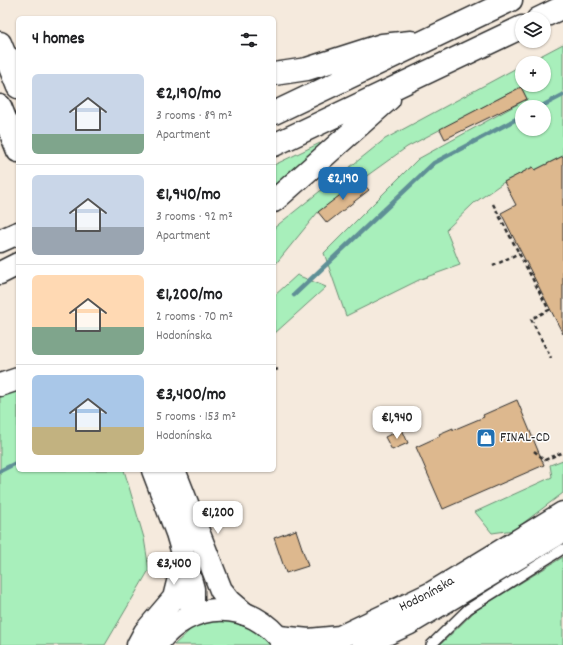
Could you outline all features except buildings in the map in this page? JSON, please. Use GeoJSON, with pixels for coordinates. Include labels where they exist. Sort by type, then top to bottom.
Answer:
{"type":"FeatureCollection","features":[{"type":"Feature","properties":{"kind":"main road"},"geometry":{"type":"LineString","coordinates":[[276,112],[511,0]]}},
{"type":"Feature","properties":{"kind":"main road"},"geometry":{"type":"LineString","coordinates":[[551,13],[563,7]]}},
{"type":"Feature","properties":{"kind":"main road"},"geometry":{"type":"LineString","coordinates":[[276,145],[515,30]]}},
{"type":"Feature","properties":{"kind":"main road"},"geometry":{"type":"LineString","coordinates":[[276,74],[307,69],[382,45],[428,40]]}},
{"type":"Feature","properties":{"kind":"main road"},"geometry":{"type":"LineString","coordinates":[[8,54],[16,80]]}},
{"type":"Feature","properties":{"kind":"main road"},"geometry":{"type":"LineString","coordinates":[[276,199],[410,82]]}},
{"type":"Feature","properties":{"kind":"main road"},"geometry":{"type":"LineString","coordinates":[[6,120],[16,146]]}},
{"type":"Feature","properties":{"kind":"main road"},"geometry":{"type":"LineString","coordinates":[[0,241],[16,234]]}},
{"type":"Feature","properties":{"kind":"main road"},"geometry":{"type":"LineString","coordinates":[[0,385],[16,380]]}},
{"type":"Feature","properties":{"kind":"main road"},"geometry":{"type":"LineString","coordinates":[[153,472],[177,533],[193,589],[193,602],[190,616]]}},
{"type":"Feature","properties":{"kind":"main road"},"geometry":{"type":"LineString","coordinates":[[175,472],[221,590],[230,601],[245,614]]}},
{"type":"Feature","properties":{"kind":"main road","name":"Hodonínska"},"geometry":{"type":"LineString","coordinates":[[156,645],[171,628],[190,616],[212,610],[234,611],[245,614],[263,623],[281,641],[340,637],[432,593],[563,513]]}},
{"type":"Feature","properties":{"kind":"main road","name":"Hodonínska"},"geometry":{"type":"LineString","coordinates":[[364,645],[408,624],[563,531]]}},
{"type":"Feature","properties":{"kind":"main road"},"geometry":{"type":"LineString","coordinates":[[138,645],[145,632],[164,612],[174,598],[180,578],[184,556]]}},
{"type":"Feature","properties":{"kind":"lane"},"geometry":{"type":"LineString","coordinates":[[431,645],[468,609],[563,549]]}},
{"type":"Feature","properties":{"kind":"path"},"geometry":{"type":"LineString","coordinates":[[493,204],[549,310],[531,319],[551,358]]}},
{"type":"Feature","properties":{"kind":"path"},"geometry":{"type":"LineString","coordinates":[[493,266],[519,253]]}},
{"type":"Feature","properties":{"kind":"path"},"geometry":{"type":"LineString","coordinates":[[276,370],[280,369]]}},
{"type":"Feature","properties":{"kind":"path"},"geometry":{"type":"LineString","coordinates":[[534,451],[545,460],[563,452]]}},
{"type":"Feature","properties":{"kind":"green space"},"geometry":{"type":"Polygon","coordinates":[[[563,44],[563,156],[535,170],[533,167],[504,182],[474,203],[446,230],[460,265],[421,279],[346,316],[324,253],[418,159],[515,106],[515,136],[551,136],[551,100],[525,100],[527,99],[524,92],[551,92],[551,56],[540,56],[563,44]]]}},
{"type":"Feature","properties":{"kind":"green space"},"geometry":{"type":"Polygon","coordinates":[[[515,69],[515,90],[407,147],[361,180],[318,212],[276,264],[276,226],[385,139],[515,69]]]}},
{"type":"Feature","properties":{"kind":"green space"},"geometry":{"type":"Polygon","coordinates":[[[320,143],[324,150],[276,192],[276,164],[320,143]]]}},
{"type":"Feature","properties":{"kind":"green space"},"geometry":{"type":"Polygon","coordinates":[[[297,275],[326,287],[276,332],[276,294],[297,275]]]}},
{"type":"Feature","properties":{"kind":"green space"},"geometry":{"type":"Polygon","coordinates":[[[16,390],[16,472],[125,472],[144,538],[149,570],[105,645],[0,645],[0,394],[16,390]]]}},
{"type":"Feature","properties":{"kind":"green space"},"geometry":{"type":"Polygon","coordinates":[[[563,460],[563,493],[514,530],[492,533],[475,512],[552,477],[550,465],[563,460]]]}},
{"type":"Feature","properties":{"kind":"green space"},"geometry":{"type":"Polygon","coordinates":[[[563,557],[563,645],[440,645],[475,611],[563,557]]]}},
{"type":"Feature","properties":{"kind":"green space"},"geometry":{"type":"Polygon","coordinates":[[[228,617],[257,629],[272,645],[174,645],[189,631],[197,619],[228,617]]]}},
{"type":"Feature","properties":{"kind":"waterway"},"geometry":{"type":"LineString","coordinates":[[551,101],[563,95]]}},
{"type":"Feature","properties":{"kind":"waterway"},"geometry":{"type":"LineString","coordinates":[[294,295],[434,163],[515,120]]}},
{"type":"Feature","properties":{"kind":"waterway"},"geometry":{"type":"LineString","coordinates":[[0,471],[16,463]]}},
{"type":"Feature","properties":{"kind":"place","name":"FINAL-CD"},"geometry":{"type":"Point","coordinates":[486,438]}}]}
